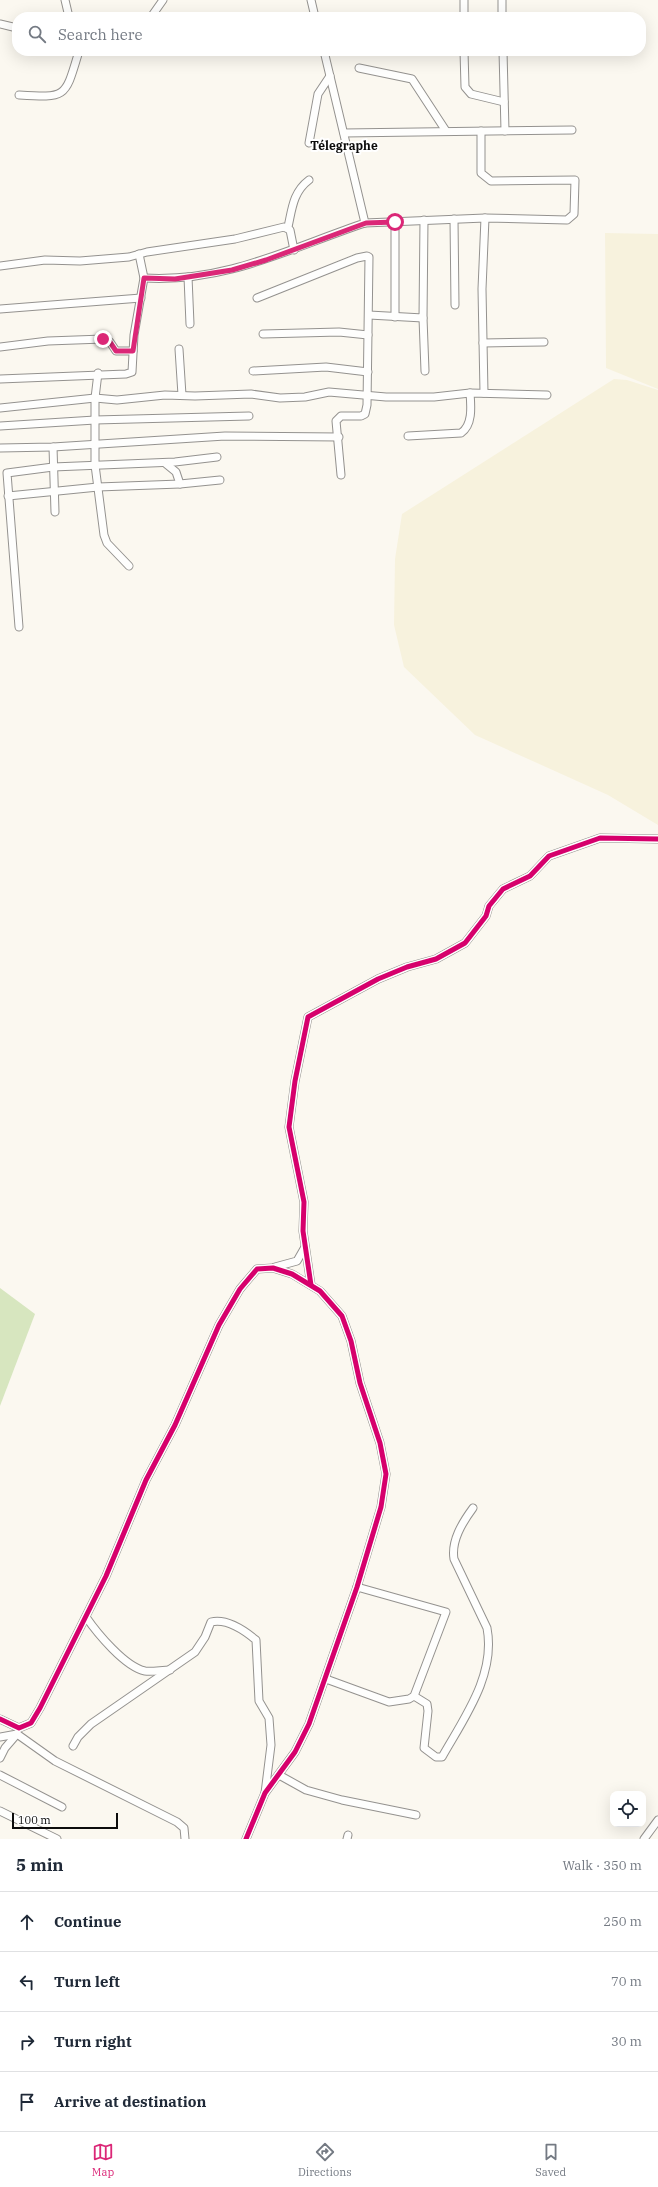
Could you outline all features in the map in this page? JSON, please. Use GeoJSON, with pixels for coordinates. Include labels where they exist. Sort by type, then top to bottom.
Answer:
{"type":"FeatureCollection","features":[{"type":"Feature","properties":{"kind":"street"},"geometry":{"type":"LineString","coordinates":[[65,0],[68,12]]}},
{"type":"Feature","properties":{"kind":"street"},"geometry":{"type":"LineString","coordinates":[[155,12],[163,0]]}},
{"type":"Feature","properties":{"kind":"street"},"geometry":{"type":"LineString","coordinates":[[311,0],[314,12]]}},
{"type":"Feature","properties":{"kind":"street"},"geometry":{"type":"LineString","coordinates":[[464,0],[464,12]]}},
{"type":"Feature","properties":{"kind":"street"},"geometry":{"type":"LineString","coordinates":[[502,0],[502,12]]}},
{"type":"Feature","properties":{"kind":"street"},"geometry":{"type":"LineString","coordinates":[[0,24],[12,27]]}},
{"type":"Feature","properties":{"kind":"street"},"geometry":{"type":"LineString","coordinates":[[19,95],[52,97],[60,94],[72,74],[77,56]]}},
{"type":"Feature","properties":{"kind":"street"},"geometry":{"type":"LineString","coordinates":[[325,56],[366,223]]}},
{"type":"Feature","properties":{"kind":"street"},"geometry":{"type":"LineString","coordinates":[[464,56],[465,87],[471,94],[504,102]]}},
{"type":"Feature","properties":{"kind":"street"},"geometry":{"type":"LineString","coordinates":[[503,56],[505,131]]}},
{"type":"Feature","properties":{"kind":"street"},"geometry":{"type":"LineString","coordinates":[[359,68],[412,79],[446,131]]}},
{"type":"Feature","properties":{"kind":"street"},"geometry":{"type":"LineString","coordinates":[[309,143],[318,94],[330,76]]}},
{"type":"Feature","properties":{"kind":"street"},"geometry":{"type":"LineString","coordinates":[[344,133],[572,130]]}},
{"type":"Feature","properties":{"kind":"street"},"geometry":{"type":"LineString","coordinates":[[144,278],[188,277],[232,270],[294,250],[366,223],[485,218],[567,220],[574,214],[576,180],[491,181],[481,173],[481,131]]}},
{"type":"Feature","properties":{"kind":"street"},"geometry":{"type":"LineString","coordinates":[[294,250],[290,230],[288,228],[296,194],[301,186],[309,180]]}},
{"type":"Feature","properties":{"kind":"street"},"geometry":{"type":"LineString","coordinates":[[484,394],[482,289],[485,218]]}},
{"type":"Feature","properties":{"kind":"street"},"geometry":{"type":"LineString","coordinates":[[454,219],[455,305]]}},
{"type":"Feature","properties":{"kind":"street"},"geometry":{"type":"LineString","coordinates":[[424,220],[423,318],[425,371]]}},
{"type":"Feature","properties":{"kind":"street"},"geometry":{"type":"LineString","coordinates":[[395,222],[395,317]]}},
{"type":"Feature","properties":{"kind":"street"},"geometry":{"type":"LineString","coordinates":[[0,266],[35,261],[80,261],[139,254],[288,228]]}},
{"type":"Feature","properties":{"kind":"street"},"geometry":{"type":"LineString","coordinates":[[0,378],[98,373],[130,373],[133,368],[133,351],[144,278],[139,254]]}},
{"type":"Feature","properties":{"kind":"street"},"geometry":{"type":"LineString","coordinates":[[257,298],[317,273],[367,256],[370,263],[368,396],[365,414],[338,418],[336,421],[339,437],[341,475]]}},
{"type":"Feature","properties":{"kind":"street"},"geometry":{"type":"LineString","coordinates":[[188,277],[190,324]]}},
{"type":"Feature","properties":{"kind":"street"},"geometry":{"type":"LineString","coordinates":[[0,309],[141,298]]}},
{"type":"Feature","properties":{"kind":"street"},"geometry":{"type":"LineString","coordinates":[[369,315],[423,318]]}},
{"type":"Feature","properties":{"kind":"street"},"geometry":{"type":"LineString","coordinates":[[263,334],[339,332],[368,335]]}},
{"type":"Feature","properties":{"kind":"street"},"geometry":{"type":"LineString","coordinates":[[0,347],[48,341],[103,339],[110,342],[116,351],[133,351]]}},
{"type":"Feature","properties":{"kind":"street"},"geometry":{"type":"LineString","coordinates":[[483,343],[544,342]]}},
{"type":"Feature","properties":{"kind":"street"},"geometry":{"type":"LineString","coordinates":[[179,349],[182,395]]}},
{"type":"Feature","properties":{"kind":"street"},"geometry":{"type":"LineString","coordinates":[[254,371],[326,367],[368,372]]}},
{"type":"Feature","properties":{"kind":"street"},"geometry":{"type":"LineString","coordinates":[[98,373],[95,398],[95,465],[104,535],[107,543],[130,566]]}},
{"type":"Feature","properties":{"kind":"street"},"geometry":{"type":"LineString","coordinates":[[0,408],[95,398],[117,400],[156,395],[251,394],[280,398],[305,397],[337,392],[368,396],[434,397],[470,393],[547,395]]}},
{"type":"Feature","properties":{"kind":"street"},"geometry":{"type":"LineString","coordinates":[[408,436],[461,433],[465,430],[470,419],[470,393]]}},
{"type":"Feature","properties":{"kind":"street"},"geometry":{"type":"LineString","coordinates":[[0,426],[95,420],[249,416]]}},
{"type":"Feature","properties":{"kind":"street"},"geometry":{"type":"LineString","coordinates":[[0,448],[53,447],[225,436],[339,437]]}},
{"type":"Feature","properties":{"kind":"street"},"geometry":{"type":"LineString","coordinates":[[53,447],[55,512]]}},
{"type":"Feature","properties":{"kind":"street"},"geometry":{"type":"LineString","coordinates":[[19,627],[7,473],[53,467],[164,463],[216,457]]}},
{"type":"Feature","properties":{"kind":"street"},"geometry":{"type":"LineString","coordinates":[[164,463],[176,472],[180,484]]}},
{"type":"Feature","properties":{"kind":"street"},"geometry":{"type":"LineString","coordinates":[[8,496],[98,487],[180,484],[220,480]]}},
{"type":"Feature","properties":{"kind":"street"},"geometry":{"type":"LineString","coordinates":[[311,1285],[302,1231],[304,1202],[289,1127],[296,1074],[308,1017],[378,979],[407,967],[436,958],[466,943],[486,916],[490,906],[503,889],[530,876],[549,856],[600,838],[658,839]]}},
{"type":"Feature","properties":{"kind":"street"},"geometry":{"type":"LineString","coordinates":[[0,1737],[18,1731],[30,1723],[40,1708],[106,1576],[146,1480],[175,1425],[219,1325],[240,1289],[257,1269],[273,1268],[297,1261],[305,1247]]}},
{"type":"Feature","properties":{"kind":"street"},"geometry":{"type":"LineString","coordinates":[[265,1793],[295,1752],[309,1724],[357,1587],[381,1507],[386,1474],[380,1443],[360,1383],[351,1341],[342,1316],[320,1291],[292,1274],[273,1268]]}},
{"type":"Feature","properties":{"kind":"street"},"geometry":{"type":"LineString","coordinates":[[414,1696],[427,1704],[428,1711],[424,1748],[436,1757],[442,1757],[476,1696],[488,1657],[489,1640],[487,1628],[452,1553],[454,1542],[472,1508]]}},
{"type":"Feature","properties":{"kind":"street"},"geometry":{"type":"LineString","coordinates":[[326,1679],[389,1702],[409,1699],[414,1696],[446,1612],[357,1587]]}},
{"type":"Feature","properties":{"kind":"street"},"geometry":{"type":"LineString","coordinates":[[86,1617],[107,1644],[133,1666],[144,1671],[170,1670]]}},
{"type":"Feature","properties":{"kind":"street"},"geometry":{"type":"LineString","coordinates":[[73,1746],[78,1737],[91,1724],[195,1652],[205,1638],[211,1622],[218,1620],[244,1630],[256,1640],[259,1701],[269,1718],[271,1745],[265,1793],[246,1839]]}},
{"type":"Feature","properties":{"kind":"street"},"geometry":{"type":"LineString","coordinates":[[0,1719],[55,1760],[177,1822],[184,1828],[185,1839]]}},
{"type":"Feature","properties":{"kind":"street"},"geometry":{"type":"LineString","coordinates":[[0,1758],[5,1748],[18,1731]]}},
{"type":"Feature","properties":{"kind":"street"},"geometry":{"type":"LineString","coordinates":[[0,1775],[62,1807]]}},
{"type":"Feature","properties":{"kind":"street"},"geometry":{"type":"LineString","coordinates":[[279,1775],[306,1790],[342,1800],[416,1815]]}},
{"type":"Feature","properties":{"kind":"street"},"geometry":{"type":"LineString","coordinates":[[0,1811],[57,1839]]}},
{"type":"Feature","properties":{"kind":"street"},"geometry":{"type":"LineString","coordinates":[[644,1839],[658,1820]]}},
{"type":"Feature","properties":{"kind":"shaded area"},"geometry":{"type":"Polygon","coordinates":[[[605,233],[658,234],[658,389],[606,368],[605,233]]]}},
{"type":"Feature","properties":{"kind":"shaded area"},"geometry":{"type":"Polygon","coordinates":[[[614,379],[627,380],[658,390],[658,825],[608,795],[475,735],[404,667],[394,625],[395,559],[402,514],[614,379]]]}},
{"type":"Feature","properties":{"kind":"green space"},"geometry":{"type":"Polygon","coordinates":[[[0,1288],[35,1314],[0,1406],[0,1288]]]}},
{"type":"Feature","properties":{"kind":"cycle path"},"geometry":{"type":"LineString","coordinates":[[311,1285],[303,1231],[304,1202],[289,1127],[295,1081],[308,1017],[378,979],[407,967],[436,959],[465,943],[486,916],[489,906],[503,889],[530,876],[549,856],[600,838],[658,839]]}},
{"type":"Feature","properties":{"kind":"cycle path"},"geometry":{"type":"LineString","coordinates":[[0,1719],[19,1728],[31,1723],[40,1708],[106,1576],[146,1480],[175,1425],[219,1325],[240,1289],[257,1269],[273,1268],[292,1274],[320,1291],[342,1316],[351,1341],[360,1383],[380,1443],[386,1474],[381,1507],[357,1587],[309,1724],[295,1752],[265,1793],[246,1839]]}},
{"type":"Feature","properties":{"kind":"district","name":"Télegraphe"},"geometry":{"type":"Point","coordinates":[344,146]}},
{"type":"Feature","properties":{"kind":"route"},"geometry":{"type":"LineString","coordinates":[[103,339],[110,342],[116,351],[133,351],[134,335],[143,292],[144,278],[175,279],[211,275],[266,260],[366,223],[395,222]]}}]}
